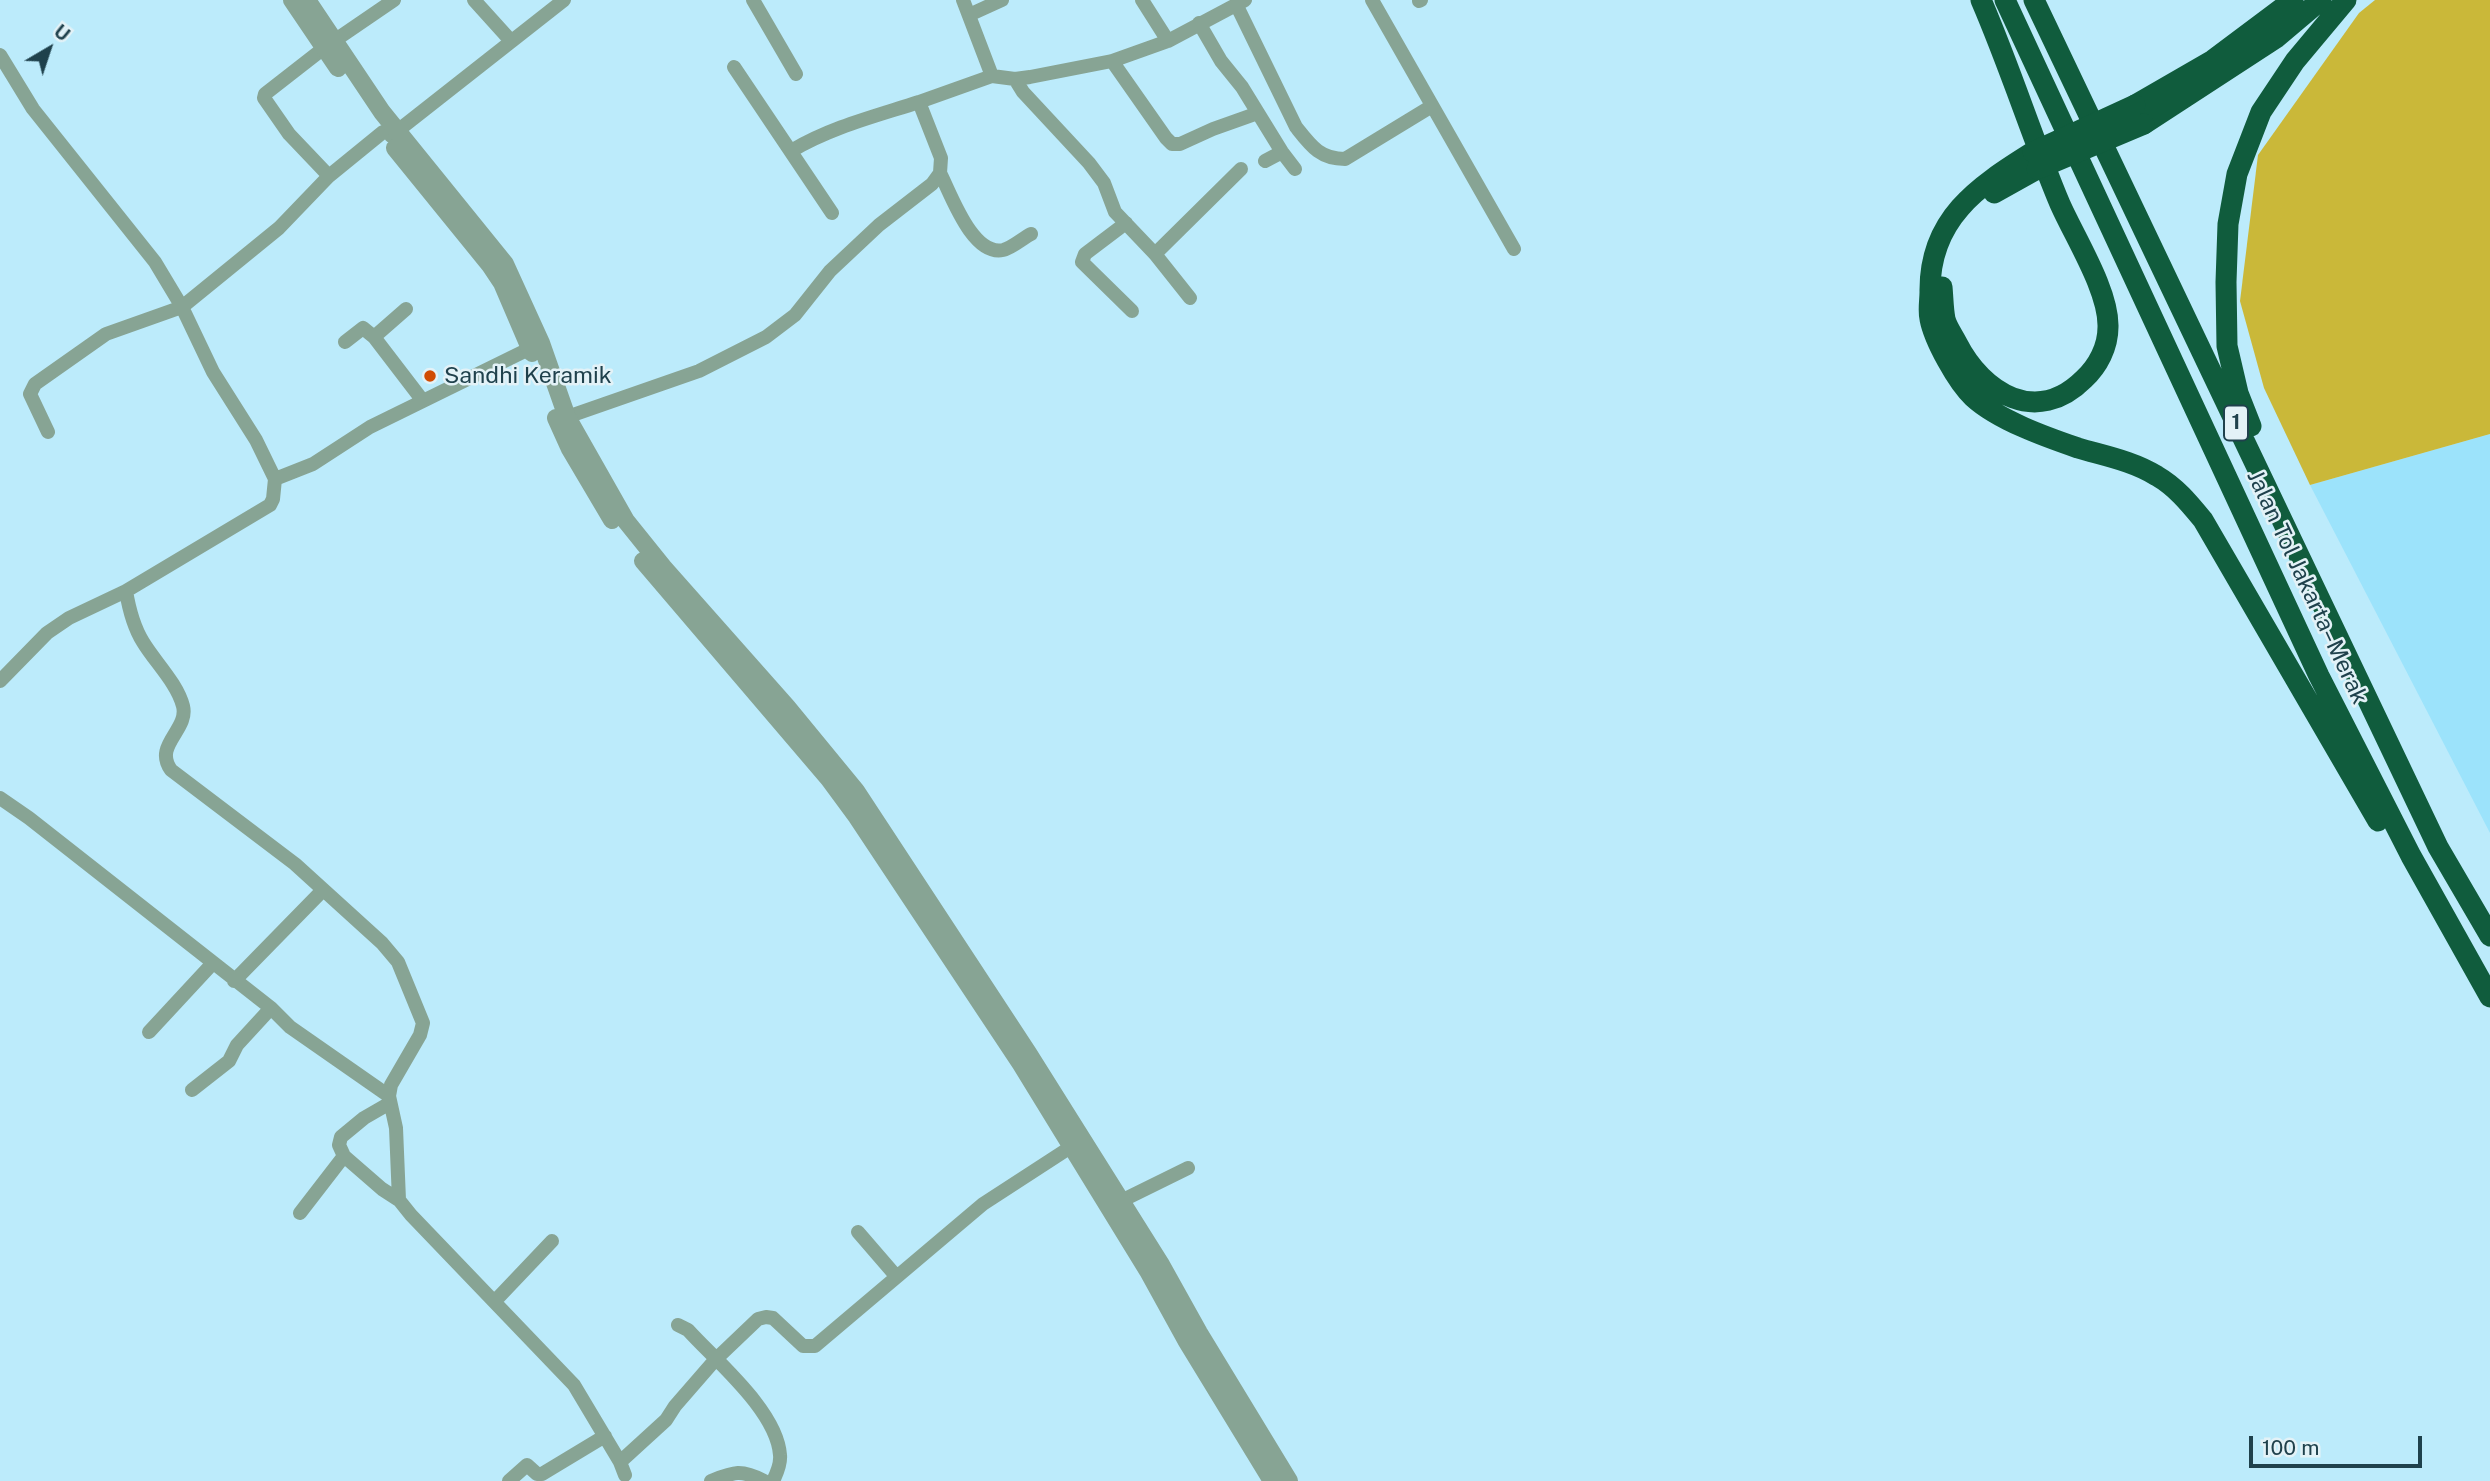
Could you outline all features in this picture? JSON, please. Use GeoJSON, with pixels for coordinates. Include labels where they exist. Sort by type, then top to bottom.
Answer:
{"type":"FeatureCollection","features":[{"type":"Feature","properties":{"kind":"highway"},"geometry":{"type":"LineString","coordinates":[[1981,0],[2004,52],[2060,204],[2106,306],[2107,342],[2094,369],[2073,390],[2044,402],[2012,400],[1988,385],[1962,354],[1945,320],[1941,273],[1949,244],[1964,220],[2035,160]]}},
{"type":"Feature","properties":{"kind":"highway","name":"Jalan Tol Jakarta–Merak"},"geometry":{"type":"LineString","coordinates":[[2005,0],[2319,676],[2411,856],[2490,997]]}},
{"type":"Feature","properties":{"kind":"highway","name":"Jalan Tol Jakarta–Merak"},"geometry":{"type":"LineString","coordinates":[[2034,0],[2438,847],[2490,936]]}},
{"type":"Feature","properties":{"kind":"highway"},"geometry":{"type":"LineString","coordinates":[[2139,114],[2293,0]]}},
{"type":"Feature","properties":{"kind":"highway"},"geometry":{"type":"LineString","coordinates":[[2321,0],[2276,38],[2139,114],[1992,178],[1955,211],[1938,239],[1930,269],[1930,319],[1950,365],[1973,397],[2019,426],[2078,448],[2126,461],[2157,476],[2179,492],[2203,520],[2379,823],[2411,856]]}},
{"type":"Feature","properties":{"kind":"highway"},"geometry":{"type":"LineString","coordinates":[[2346,0],[2295,61],[2261,112],[2237,174],[2228,224],[2225,282],[2227,346],[2238,393],[2258,445],[2438,847]]}},
{"type":"Feature","properties":{"kind":"street"},"geometry":{"type":"LineString","coordinates":[[292,0],[329,44],[389,134],[484,247],[536,345],[567,417],[626,520],[856,791],[1028,1053],[1186,1340],[1272,1481]]}},
{"type":"Feature","properties":{"kind":"street"},"geometry":{"type":"LineString","coordinates":[[307,0],[329,44]]}},
{"type":"Feature","properties":{"kind":"street"},"geometry":{"type":"LineString","coordinates":[[329,176],[289,134],[264,97],[265,94],[329,44],[394,0]]}},
{"type":"Feature","properties":{"kind":"street"},"geometry":{"type":"LineString","coordinates":[[474,0],[511,41]]}},
{"type":"Feature","properties":{"kind":"street"},"geometry":{"type":"LineString","coordinates":[[48,432],[30,394],[36,384],[106,334],[182,307],[279,228],[329,176],[389,134],[564,0]]}},
{"type":"Feature","properties":{"kind":"street"},"geometry":{"type":"LineString","coordinates":[[753,0],[796,74]]}},
{"type":"Feature","properties":{"kind":"street"},"geometry":{"type":"LineString","coordinates":[[963,0],[992,76]]}},
{"type":"Feature","properties":{"kind":"street"},"geometry":{"type":"LineString","coordinates":[[969,15],[1002,0]]}},
{"type":"Feature","properties":{"kind":"street"},"geometry":{"type":"LineString","coordinates":[[1142,0],[1168,41]]}},
{"type":"Feature","properties":{"kind":"street"},"geometry":{"type":"LineString","coordinates":[[1372,0],[1514,250]]}},
{"type":"Feature","properties":{"kind":"street"},"geometry":{"type":"LineString","coordinates":[[791,150],[852,123],[992,76],[1016,79],[1112,61],[1168,41],[1241,2],[1296,127],[1309,144],[1323,155],[1332,159],[1345,159],[1432,106]]}},
{"type":"Feature","properties":{"kind":"street"},"geometry":{"type":"LineString","coordinates":[[1199,23],[1221,61],[1234,75],[1295,169]]}},
{"type":"Feature","properties":{"kind":"street"},"geometry":{"type":"LineString","coordinates":[[0,55],[33,109],[155,262],[182,307],[213,372],[256,440],[275,479],[270,505],[126,591],[69,618],[47,632],[0,681]]}},
{"type":"Feature","properties":{"kind":"street"},"geometry":{"type":"LineString","coordinates":[[1112,61],[1172,144],[1180,144],[1258,113]]}},
{"type":"Feature","properties":{"kind":"street"},"geometry":{"type":"LineString","coordinates":[[734,67],[832,213]]}},
{"type":"Feature","properties":{"kind":"street"},"geometry":{"type":"LineString","coordinates":[[1016,79],[1023,92],[1099,175],[1111,197],[1115,212],[1155,254],[1190,298]]}},
{"type":"Feature","properties":{"kind":"street"},"geometry":{"type":"LineString","coordinates":[[919,102],[941,158],[940,173],[974,238],[995,249],[1003,250],[1031,234]]}},
{"type":"Feature","properties":{"kind":"street"},"geometry":{"type":"LineString","coordinates":[[1265,161],[1282,152]]}},
{"type":"Feature","properties":{"kind":"street"},"geometry":{"type":"LineString","coordinates":[[1155,254],[1241,169]]}},
{"type":"Feature","properties":{"kind":"street"},"geometry":{"type":"LineString","coordinates":[[567,417],[699,372],[782,326],[795,315],[830,271],[879,225],[932,184],[940,173]]}},
{"type":"Feature","properties":{"kind":"street"},"geometry":{"type":"LineString","coordinates":[[1126,223],[1086,254],[1082,262],[1132,311]]}},
{"type":"Feature","properties":{"kind":"street"},"geometry":{"type":"LineString","coordinates":[[374,337],[406,309]]}},
{"type":"Feature","properties":{"kind":"street"},"geometry":{"type":"LineString","coordinates":[[345,342],[363,328],[374,337],[423,401]]}},
{"type":"Feature","properties":{"kind":"street"},"geometry":{"type":"LineString","coordinates":[[275,479],[313,464],[370,427],[536,345]]}},
{"type":"Feature","properties":{"kind":"street"},"geometry":{"type":"LineString","coordinates":[[536,345],[570,449],[618,530],[846,801],[1021,1064],[1076,1143],[1121,1201],[1289,1481]]}},
{"type":"Feature","properties":{"kind":"street"},"geometry":{"type":"LineString","coordinates":[[126,591],[131,619],[184,708],[165,751],[166,763],[171,770],[295,864],[393,954],[422,1019],[420,1035],[391,1085],[389,1099],[396,1128],[399,1200]]}},
{"type":"Feature","properties":{"kind":"street"},"geometry":{"type":"LineString","coordinates":[[0,798],[271,1008],[290,1027],[389,1099]]}},
{"type":"Feature","properties":{"kind":"street"},"geometry":{"type":"LineString","coordinates":[[234,981],[323,890]]}},
{"type":"Feature","properties":{"kind":"street"},"geometry":{"type":"LineString","coordinates":[[149,1032],[213,963]]}},
{"type":"Feature","properties":{"kind":"street"},"geometry":{"type":"LineString","coordinates":[[192,1090],[229,1061],[237,1045],[271,1008]]}},
{"type":"Feature","properties":{"kind":"street"},"geometry":{"type":"LineString","coordinates":[[389,1099],[341,1137],[339,1145],[344,1157],[399,1200],[575,1385],[605,1436],[623,1475],[675,1406],[715,1360],[758,1319],[773,1318],[803,1346],[815,1346],[983,1204],[1076,1143]]}},
{"type":"Feature","properties":{"kind":"street"},"geometry":{"type":"LineString","coordinates":[[300,1213],[344,1157]]}},
{"type":"Feature","properties":{"kind":"street"},"geometry":{"type":"LineString","coordinates":[[1121,1201],[1188,1168]]}},
{"type":"Feature","properties":{"kind":"street"},"geometry":{"type":"LineString","coordinates":[[858,1232],[897,1276]]}},
{"type":"Feature","properties":{"kind":"street"},"geometry":{"type":"LineString","coordinates":[[495,1301],[552,1241]]}},
{"type":"Feature","properties":{"kind":"street"},"geometry":{"type":"LineString","coordinates":[[677,1325],[688,1330],[750,1395],[770,1421],[780,1455],[773,1481]]}},
{"type":"Feature","properties":{"kind":"street"},"geometry":{"type":"LineString","coordinates":[[509,1481],[527,1465],[537,1474],[542,1474],[605,1436]]}},
{"type":"Feature","properties":{"kind":"street"},"geometry":{"type":"LineString","coordinates":[[711,1481],[741,1472],[764,1481]]}},
{"type":"Feature","properties":{"kind":"shaded area"},"geometry":{"type":"Polygon","coordinates":[[[2375,0],[2490,0],[2490,434],[2310,485],[2264,388],[2240,301],[2258,155],[2359,13],[2375,0]]]}},
{"type":"Feature","properties":{"kind":"shaded area"},"geometry":{"type":"Polygon","coordinates":[[[2490,434],[2490,833],[2310,485],[2490,434]]]}},
{"type":"Feature","properties":{"kind":"place","name":"Sandhi Keramik"},"geometry":{"type":"Point","coordinates":[430,376]}}]}
